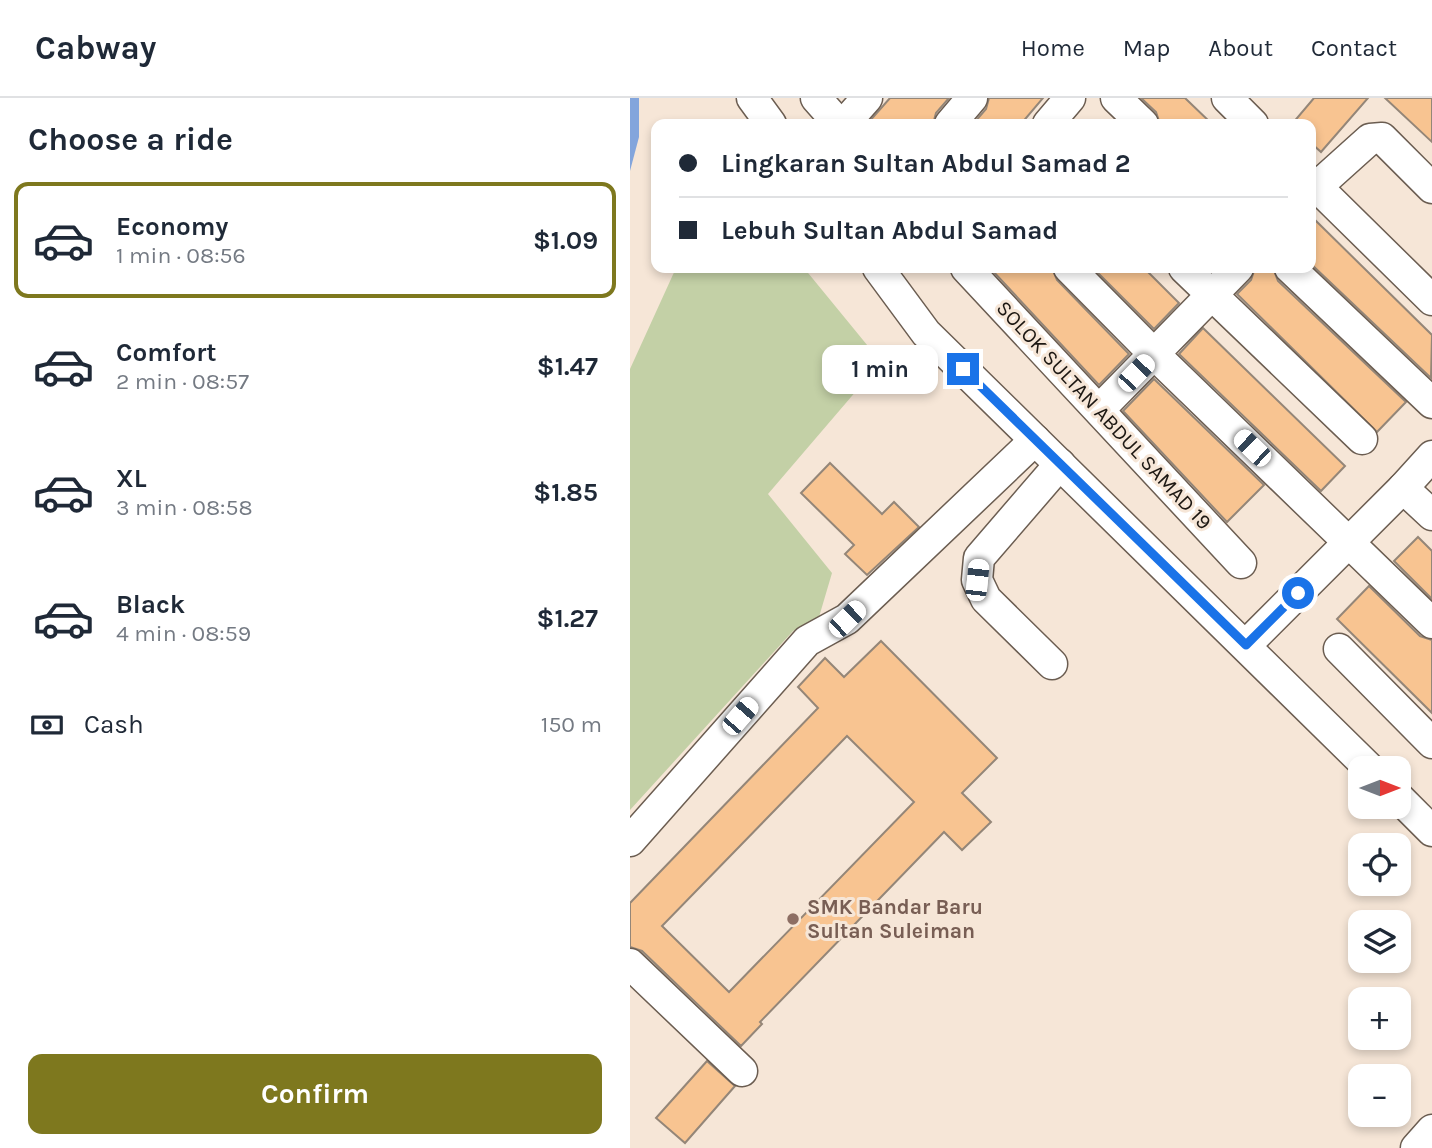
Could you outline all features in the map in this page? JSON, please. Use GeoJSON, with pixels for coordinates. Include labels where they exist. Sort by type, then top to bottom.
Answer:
{"type":"FeatureCollection","features":[{"type":"Feature","properties":{"kind":"street"},"geometry":{"type":"LineString","coordinates":[[751,98],[767,119]]}},
{"type":"Feature","properties":{"kind":"street"},"geometry":{"type":"LineString","coordinates":[[816,98],[835,119]]}},
{"type":"Feature","properties":{"kind":"street"},"geometry":{"type":"LineString","coordinates":[[848,119],[867,98]]}},
{"type":"Feature","properties":{"kind":"street"},"geometry":{"type":"LineString","coordinates":[[954,119],[972,98]]}},
{"type":"Feature","properties":{"kind":"street"},"geometry":{"type":"LineString","coordinates":[[1052,119],[1070,98]]}},
{"type":"Feature","properties":{"kind":"street"},"geometry":{"type":"LineString","coordinates":[[1116,98],[1138,119]]}},
{"type":"Feature","properties":{"kind":"street"},"geometry":{"type":"LineString","coordinates":[[1227,98],[1249,119]]}},
{"type":"Feature","properties":{"kind":"street"},"geometry":{"type":"LineString","coordinates":[[1316,184],[1376,137],[1382,138],[1432,188]]}},
{"type":"Feature","properties":{"kind":"street"},"geometry":{"type":"LineString","coordinates":[[1316,189],[1432,300]]}},
{"type":"Feature","properties":{"kind":"street"},"geometry":{"type":"LineString","coordinates":[[882,273],[926,333],[1357,756]]}},
{"type":"Feature","properties":{"kind":"street","name":"SOLOK SULTAN ABDUL SAMAD 19"},"geometry":{"type":"LineString","coordinates":[[971,273],[1241,563]]}},
{"type":"Feature","properties":{"kind":"street"},"geometry":{"type":"LineString","coordinates":[[1074,273],[1432,623]]}},
{"type":"Feature","properties":{"kind":"street"},"geometry":{"type":"LineString","coordinates":[[1189,273],[1362,439]]}},
{"type":"Feature","properties":{"kind":"street"},"geometry":{"type":"LineString","coordinates":[[1099,410],[1233,273]]}},
{"type":"Feature","properties":{"kind":"street"},"geometry":{"type":"LineString","coordinates":[[1295,273],[1432,403]]}},
{"type":"Feature","properties":{"kind":"street"},"geometry":{"type":"LineString","coordinates":[[630,841],[807,641],[847,619],[1035,440]]}},
{"type":"Feature","properties":{"kind":"street"},"geometry":{"type":"LineString","coordinates":[[1246,645],[1432,456]]}},
{"type":"Feature","properties":{"kind":"street"},"geometry":{"type":"LineString","coordinates":[[1052,664],[986,599],[977,580],[979,558],[1059,464]]}},
{"type":"Feature","properties":{"kind":"street"},"geometry":{"type":"LineString","coordinates":[[1403,488],[1432,516]]}},
{"type":"Feature","properties":{"kind":"street"},"geometry":{"type":"LineString","coordinates":[[1339,649],[1432,743]]}},
{"type":"Feature","properties":{"kind":"street"},"geometry":{"type":"LineString","coordinates":[[1411,810],[1432,831]]}},
{"type":"Feature","properties":{"kind":"street"},"geometry":{"type":"LineString","coordinates":[[630,964],[742,1071]]}},
{"type":"Feature","properties":{"kind":"street"},"geometry":{"type":"LineString","coordinates":[[1416,1148],[1432,1130]]}},
{"type":"Feature","properties":{"kind":"green space"},"geometry":{"type":"Polygon","coordinates":[[[674,273],[808,273],[881,362],[768,494],[832,573],[819,617],[793,631],[630,810],[630,369],[674,273]]]}},
{"type":"Feature","properties":{"kind":"water"},"geometry":{"type":"Polygon","coordinates":[[[630,98],[639,98],[639,137],[630,171],[630,98]]]}},
{"type":"Feature","properties":{"kind":"building"},"geometry":{"type":"Polygon","coordinates":[[[890,98],[949,98],[934,119],[871,119],[890,98]]]}},
{"type":"Feature","properties":{"kind":"building"},"geometry":{"type":"Polygon","coordinates":[[[989,98],[1043,98],[1025,119],[977,119],[986,109],[989,98]]]}},
{"type":"Feature","properties":{"kind":"building"},"geometry":{"type":"Polygon","coordinates":[[[1141,98],[1185,98],[1207,119],[1158,119],[1156,112],[1141,98]]]}},
{"type":"Feature","properties":{"kind":"building"},"geometry":{"type":"Polygon","coordinates":[[[1314,98],[1368,98],[1321,152],[1316,148],[1316,119],[1296,119],[1314,98]]]}},
{"type":"Feature","properties":{"kind":"building"},"geometry":{"type":"Polygon","coordinates":[[[1385,98],[1432,98],[1432,142],[1385,98]]]}},
{"type":"Feature","properties":{"kind":"building"},"geometry":{"type":"Polygon","coordinates":[[[1316,221],[1432,335],[1431,378],[1316,269],[1316,221]]]}},
{"type":"Feature","properties":{"kind":"building"},"geometry":{"type":"Polygon","coordinates":[[[995,273],[1054,273],[1057,280],[1129,354],[1099,385],[995,273]]]}},
{"type":"Feature","properties":{"kind":"building"},"geometry":{"type":"Polygon","coordinates":[[[1098,273],[1149,273],[1179,303],[1154,329],[1098,273]]]}},
{"type":"Feature","properties":{"kind":"building"},"geometry":{"type":"Polygon","coordinates":[[[1253,273],[1275,273],[1278,281],[1406,402],[1377,432],[1237,294],[1251,280],[1253,273]]]}},
{"type":"Feature","properties":{"kind":"building"},"geometry":{"type":"Polygon","coordinates":[[[1203,328],[1345,466],[1321,491],[1179,354],[1203,328]]]}},
{"type":"Feature","properties":{"kind":"building"},"geometry":{"type":"Polygon","coordinates":[[[1154,379],[1264,485],[1227,522],[1123,411],[1154,379]]]}},
{"type":"Feature","properties":{"kind":"building"},"geometry":{"type":"Polygon","coordinates":[[[830,463],[882,514],[894,502],[919,527],[867,575],[845,554],[854,545],[801,493],[830,463]]]}},
{"type":"Feature","properties":{"kind":"building"},"geometry":{"type":"Polygon","coordinates":[[[1418,537],[1432,551],[1432,599],[1394,561],[1418,537]]]}},
{"type":"Feature","properties":{"kind":"building"},"geometry":{"type":"Polygon","coordinates":[[[1369,586],[1420,636],[1432,640],[1432,713],[1337,619],[1369,586]]]}},
{"type":"Feature","properties":{"kind":"building"},"geometry":{"type":"Polygon","coordinates":[[[881,641],[997,758],[962,793],[991,822],[962,850],[944,832],[760,1022],[762,1024],[741,1046],[642,951],[630,947],[630,903],[818,708],[798,687],[825,658],[844,677],[881,641]],[[847,736],[662,926],[729,992],[914,802],[847,736]]]}},
{"type":"Feature","properties":{"kind":"building"},"geometry":{"type":"Polygon","coordinates":[[[707,1061],[735,1086],[685,1143],[656,1118],[707,1061]]]}},
{"type":"Feature","properties":{"kind":"place","name":"SMK Bandar Baru Sultan Suleiman"},"geometry":{"type":"Point","coordinates":[793,919]}},
{"type":"Feature","properties":{"kind":"route"},"geometry":{"type":"LineString","coordinates":[[963,369],[1246,645],[1298,593]]}}]}
